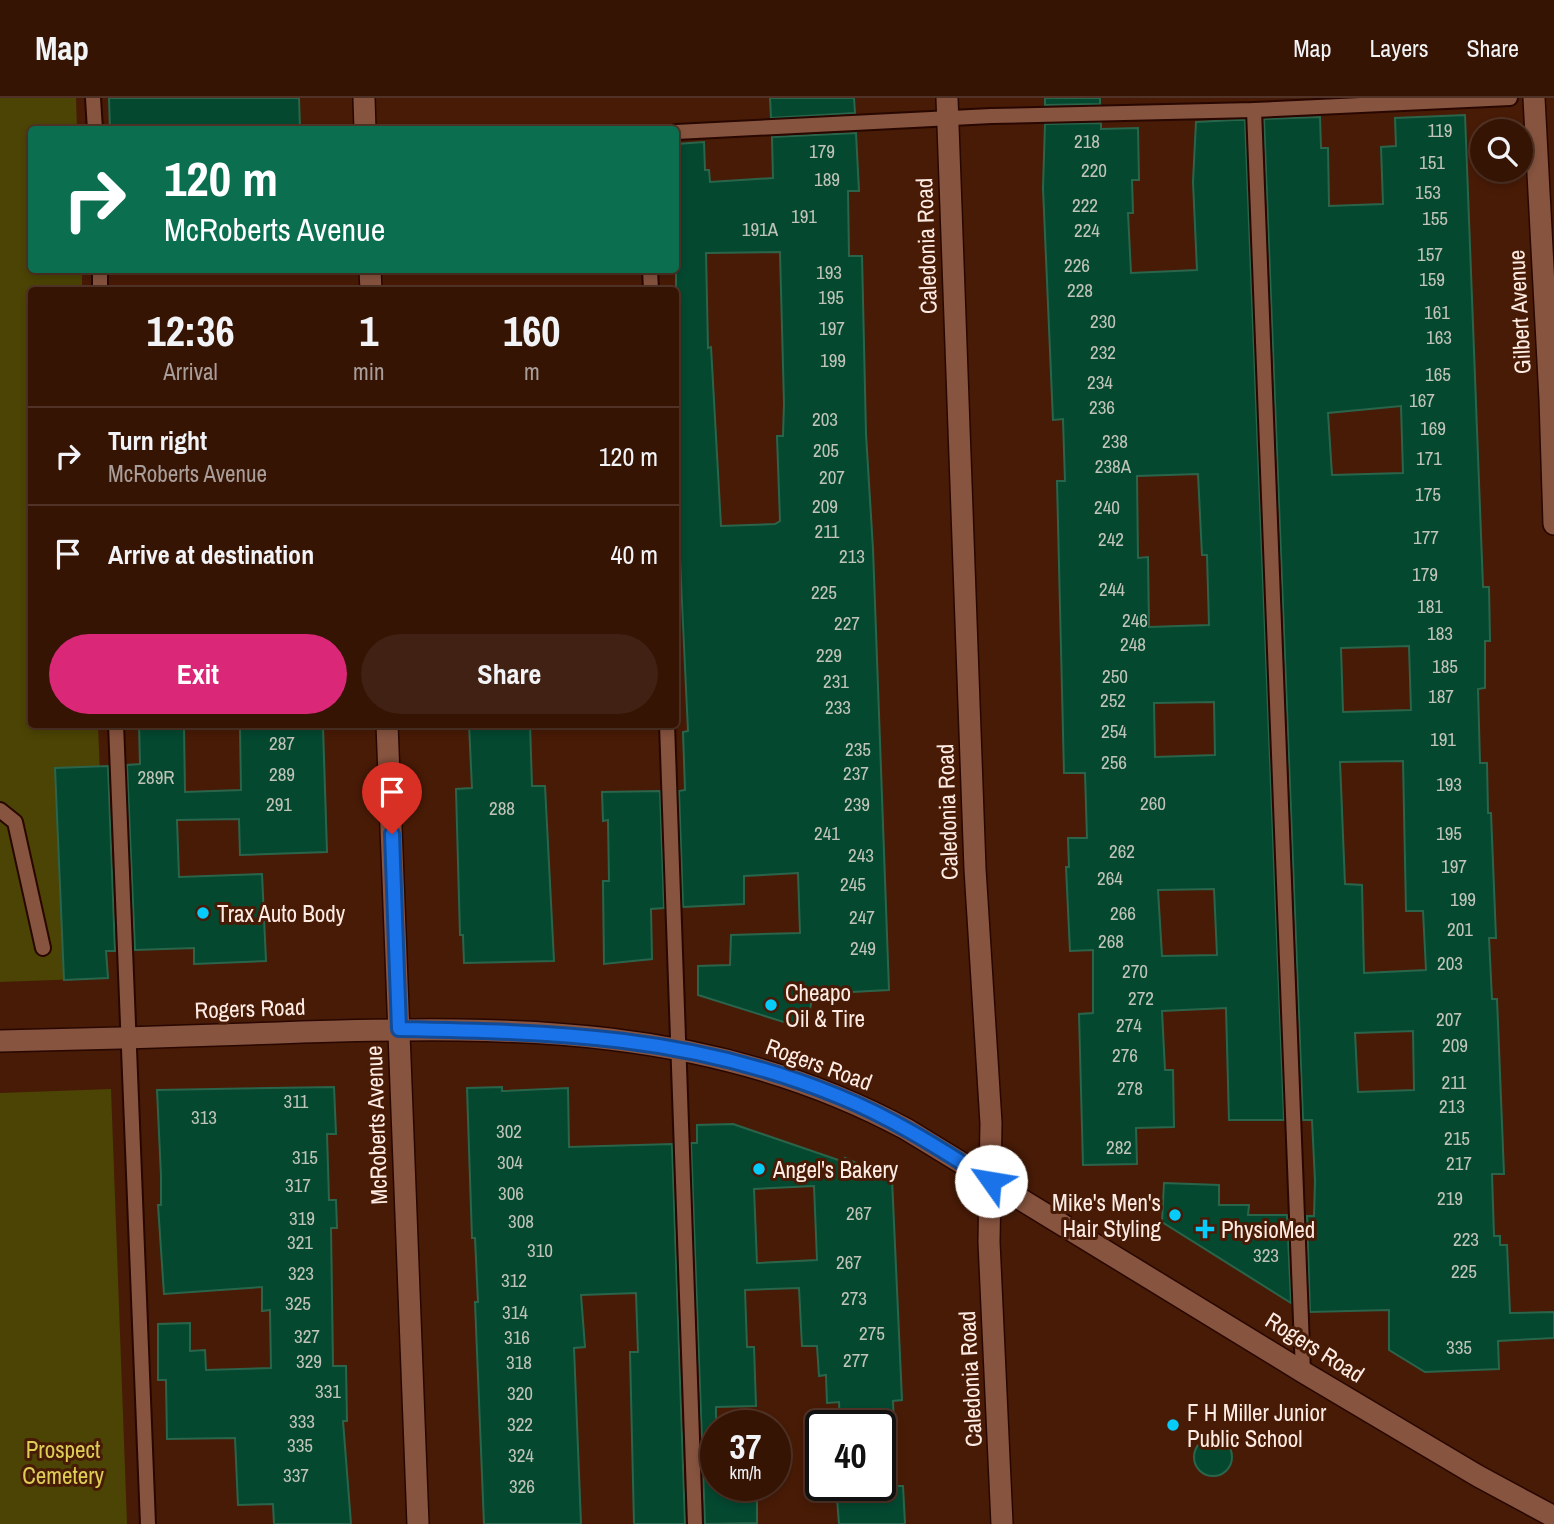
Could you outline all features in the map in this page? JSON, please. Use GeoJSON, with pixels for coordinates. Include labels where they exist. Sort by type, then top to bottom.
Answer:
{"type":"FeatureCollection","features":[{"type":"Feature","properties":{"kind":"street"},"geometry":{"type":"LineString","coordinates":[[364,98],[365,126]]}},
{"type":"Feature","properties":{"kind":"street","name":"Gilbert Avenue"},"geometry":{"type":"LineString","coordinates":[[1534,98],[1554,524]]}},
{"type":"Feature","properties":{"kind":"street","name":"Caledonia Road"},"geometry":{"type":"LineString","coordinates":[[948,108],[975,870],[991,1181],[989,1242],[1002,1524]]}},
{"type":"Feature","properties":{"kind":"street","name":"McRoberts Avenue"},"geometry":{"type":"LineString","coordinates":[[387,728],[418,1524]]}},
{"type":"Feature","properties":{"kind":"street","name":"Rogers Road"},"geometry":{"type":"LineString","coordinates":[[0,1041],[399,1029],[551,1033],[615,1037],[677,1047],[746,1065],[838,1096],[906,1129],[1303,1372],[1478,1476],[1554,1517]]}},
{"type":"Feature","properties":{"kind":"lane"},"geometry":{"type":"LineString","coordinates":[[93,98],[95,126]]}},
{"type":"Feature","properties":{"kind":"lane"},"geometry":{"type":"LineString","coordinates":[[679,132],[948,108],[1254,110],[1510,98]]}},
{"type":"Feature","properties":{"kind":"lane"},"geometry":{"type":"LineString","coordinates":[[1254,110],[1303,1372]]}},
{"type":"Feature","properties":{"kind":"lane"},"geometry":{"type":"LineString","coordinates":[[116,728],[148,1524]]}},
{"type":"Feature","properties":{"kind":"lane"},"geometry":{"type":"LineString","coordinates":[[667,728],[695,1524]]}},
{"type":"Feature","properties":{"kind":"lane"},"geometry":{"type":"LineString","coordinates":[[0,810],[15,822],[43,948]]}},
{"type":"Feature","properties":{"kind":"green space"},"geometry":{"type":"Polygon","coordinates":[[[0,98],[76,98],[77,126],[28,126],[28,273],[82,273],[82,287],[28,287],[28,728],[98,728],[108,978],[0,982],[0,98]]]}},
{"type":"Feature","properties":{"kind":"green space","name":"Prospect Cemetery"},"geometry":{"type":"Polygon","coordinates":[[[111,1089],[127,1524],[0,1524],[0,1093],[111,1089]]]}},
{"type":"Feature","properties":{"kind":"building"},"geometry":{"type":"Polygon","coordinates":[[[109,98],[299,98],[300,126],[110,126],[109,98]]]}},
{"type":"Feature","properties":{"kind":"building"},"geometry":{"type":"Polygon","coordinates":[[[770,98],[854,98],[855,113],[771,118],[770,98]]]}},
{"type":"Feature","properties":{"kind":"building"},"geometry":{"type":"Polygon","coordinates":[[[1045,98],[1100,98],[1100,104],[1045,105],[1045,98]]]}},
{"type":"Feature","properties":{"kind":"building"},"geometry":{"type":"Polygon","coordinates":[[[1465,115],[1483,587],[1489,587],[1490,641],[1485,641],[1485,688],[1478,689],[1480,763],[1487,763],[1488,813],[1491,813],[1496,938],[1489,938],[1492,999],[1497,999],[1504,1174],[1492,1174],[1494,1236],[1500,1236],[1500,1245],[1507,1245],[1510,1313],[1554,1312],[1554,1338],[1498,1341],[1499,1369],[1425,1372],[1389,1350],[1389,1310],[1310,1312],[1307,1216],[1314,1216],[1315,1181],[1312,1120],[1303,1120],[1264,119],[1320,117],[1321,148],[1328,148],[1329,206],[1383,204],[1381,147],[1396,146],[1395,118],[1465,115]],[[1401,406],[1328,413],[1332,475],[1403,473],[1401,406]],[[1409,646],[1341,648],[1343,712],[1411,710],[1409,646]],[[1403,761],[1340,762],[1345,884],[1362,885],[1364,973],[1426,970],[1423,911],[1406,911],[1403,761]],[[1413,1031],[1355,1033],[1358,1092],[1414,1090],[1413,1031]]]}},
{"type":"Feature","properties":{"kind":"building"},"geometry":{"type":"Polygon","coordinates":[[[1245,120],[1284,1120],[1229,1120],[1226,1008],[1162,1011],[1165,1070],[1173,1070],[1174,1127],[1136,1128],[1137,1164],[1083,1165],[1079,1014],[1093,1013],[1093,950],[1070,951],[1066,867],[1069,867],[1068,838],[1087,838],[1085,773],[1064,773],[1057,481],[1065,481],[1063,419],[1053,420],[1043,188],[1045,124],[1101,123],[1101,129],[1138,128],[1139,180],[1132,180],[1133,213],[1128,213],[1131,273],[1197,270],[1193,182],[1196,122],[1245,120]],[[1198,474],[1137,476],[1138,558],[1148,557],[1149,627],[1209,625],[1207,555],[1202,555],[1198,474]],[[1214,702],[1154,703],[1155,757],[1215,755],[1214,702]],[[1214,889],[1158,890],[1162,956],[1217,955],[1214,889]]]}},
{"type":"Feature","properties":{"kind":"building"},"geometry":{"type":"Polygon","coordinates":[[[856,133],[859,191],[848,191],[849,256],[862,256],[866,434],[873,549],[889,990],[813,994],[806,1029],[698,995],[698,966],[730,965],[731,935],[800,933],[798,873],[744,876],[744,904],[683,907],[679,791],[685,790],[683,732],[688,731],[679,538],[679,287],[676,287],[676,273],[679,273],[679,144],[704,142],[705,170],[709,170],[710,182],[773,178],[772,137],[856,133]],[[780,252],[706,253],[708,348],[711,347],[721,526],[775,524],[780,521],[777,436],[783,436],[780,252]]]}},
{"type":"Feature","properties":{"kind":"building"},"geometry":{"type":"Polygon","coordinates":[[[139,728],[184,728],[185,792],[241,790],[240,728],[323,728],[327,852],[240,855],[239,819],[177,820],[179,877],[262,874],[266,961],[194,964],[194,948],[135,950],[127,765],[140,764],[139,728]]]}},
{"type":"Feature","properties":{"kind":"building"},"geometry":{"type":"Polygon","coordinates":[[[469,728],[530,728],[532,786],[545,786],[554,961],[464,963],[463,935],[460,935],[456,789],[472,788],[469,728]]]}},
{"type":"Feature","properties":{"kind":"building"},"geometry":{"type":"Polygon","coordinates":[[[108,766],[115,951],[106,951],[108,978],[64,980],[55,768],[108,766]]]}},
{"type":"Feature","properties":{"kind":"building"},"geometry":{"type":"Polygon","coordinates":[[[660,791],[664,908],[651,909],[652,959],[604,964],[603,881],[609,881],[608,820],[603,821],[602,792],[660,791]]]}},
{"type":"Feature","properties":{"kind":"building"},"geometry":{"type":"Polygon","coordinates":[[[334,1087],[336,1134],[327,1134],[329,1200],[336,1200],[337,1228],[331,1228],[333,1366],[346,1366],[347,1421],[343,1421],[351,1524],[274,1524],[273,1504],[238,1505],[235,1438],[167,1439],[166,1380],[158,1380],[158,1324],[190,1323],[190,1351],[205,1350],[206,1370],[271,1368],[270,1310],[262,1311],[262,1287],[164,1294],[158,1205],[161,1205],[161,1176],[157,1090],[334,1087]]]}},
{"type":"Feature","properties":{"kind":"building"},"geometry":{"type":"Polygon","coordinates":[[[502,1087],[502,1091],[568,1088],[569,1147],[672,1144],[685,1524],[634,1524],[630,1352],[638,1352],[636,1293],[581,1295],[585,1347],[574,1348],[581,1524],[484,1524],[475,1302],[478,1302],[475,1238],[472,1238],[467,1088],[502,1087]]]}},
{"type":"Feature","properties":{"kind":"building"},"geometry":{"type":"Polygon","coordinates":[[[733,1124],[844,1162],[845,1158],[892,1179],[902,1400],[893,1401],[893,1410],[839,1410],[839,1402],[827,1403],[826,1375],[819,1376],[817,1346],[802,1346],[799,1288],[745,1290],[747,1347],[754,1347],[756,1406],[701,1410],[691,1143],[697,1143],[697,1125],[733,1124]],[[814,1186],[754,1189],[757,1263],[817,1260],[814,1186]]]}},
{"type":"Feature","properties":{"kind":"building"},"geometry":{"type":"Polygon","coordinates":[[[1164,1183],[1219,1185],[1219,1205],[1249,1205],[1248,1215],[1287,1215],[1291,1303],[1162,1222],[1164,1183]]]}},
{"type":"Feature","properties":{"kind":"building"},"geometry":{"type":"Polygon","coordinates":[[[1213,1438],[1226,1444],[1232,1457],[1226,1470],[1213,1476],[1200,1470],[1194,1457],[1200,1444],[1213,1438]]]}},
{"type":"Feature","properties":{"kind":"building"},"geometry":{"type":"Polygon","coordinates":[[[896,1486],[903,1486],[905,1524],[839,1524],[837,1501],[896,1501],[896,1486]]]}},
{"type":"Feature","properties":{"kind":"building"},"geometry":{"type":"Polygon","coordinates":[[[704,1501],[757,1501],[757,1523],[705,1524],[704,1501]]]}},
{"type":"Feature","properties":{"kind":"place","name":"Trax Auto Body"},"geometry":{"type":"Point","coordinates":[203,913]}},
{"type":"Feature","properties":{"kind":"place","name":"Cheapo Oil & Tire"},"geometry":{"type":"Point","coordinates":[771,1005]}},
{"type":"Feature","properties":{"kind":"place","name":"Angel's Bakery"},"geometry":{"type":"Point","coordinates":[759,1169]}},
{"type":"Feature","properties":{"kind":"place","name":"Mike's Men's Hair Styling"},"geometry":{"type":"Point","coordinates":[1175,1215]}},
{"type":"Feature","properties":{"kind":"place","name":"PhysioMed"},"geometry":{"type":"Point","coordinates":[1205,1229]}},
{"type":"Feature","properties":{"kind":"place","name":"F H Miller Junior Public School"},"geometry":{"type":"Point","coordinates":[1173,1425]}},
{"type":"Feature","properties":{"kind":"route"},"geometry":{"type":"LineString","coordinates":[[392,834],[399,1029],[615,1037],[704,1053],[786,1077],[838,1096],[906,1129],[991,1181]]}}]}
